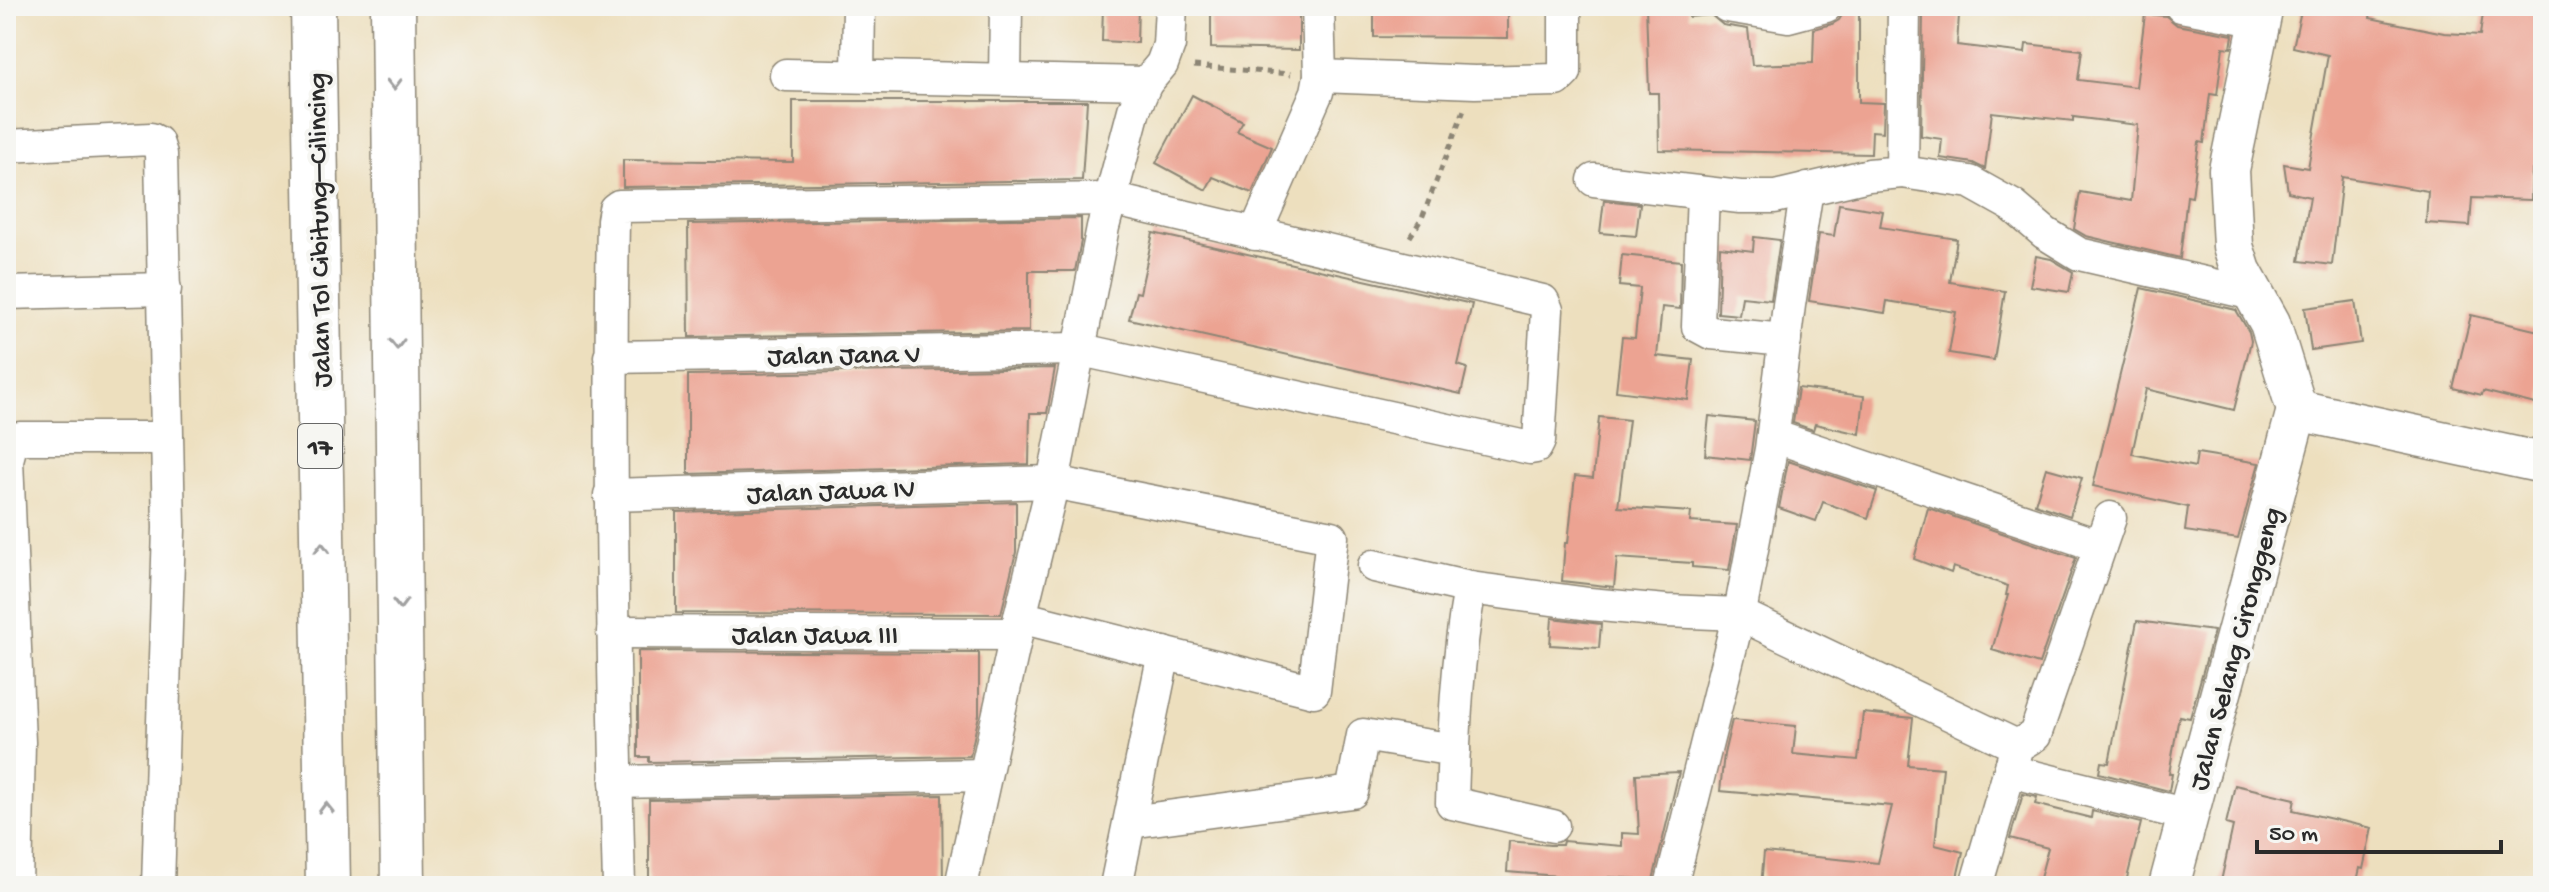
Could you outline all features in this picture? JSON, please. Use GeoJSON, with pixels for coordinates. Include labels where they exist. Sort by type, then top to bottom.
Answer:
{"type":"FeatureCollection","features":[{"type":"Feature","properties":{"kind":"highway","name":"Jalan Tol Cibitung–Cilincing"},"geometry":{"type":"LineString","coordinates":[[313,6],[328,886]]}},
{"type":"Feature","properties":{"kind":"highway"},"geometry":{"type":"LineString","coordinates":[[393,6],[403,886]]}},
{"type":"Feature","properties":{"kind":"street"},"geometry":{"type":"LineString","coordinates":[[858,76],[859,6]]}},
{"type":"Feature","properties":{"kind":"street"},"geometry":{"type":"LineString","coordinates":[[1005,78],[1006,6]]}},
{"type":"Feature","properties":{"kind":"street"},"geometry":{"type":"LineString","coordinates":[[961,886],[1053,482],[1077,349],[1111,199],[1134,110],[1169,45],[1171,6]]}},
{"type":"Feature","properties":{"kind":"street"},"geometry":{"type":"LineString","coordinates":[[1255,234],[1317,92],[1320,76],[1318,6]]}},
{"type":"Feature","properties":{"kind":"street"},"geometry":{"type":"LineString","coordinates":[[1320,76],[1475,82],[1561,79],[1565,72],[1565,6]]}},
{"type":"Feature","properties":{"kind":"street"},"geometry":{"type":"LineString","coordinates":[[1727,6],[1788,16],[1826,6]]}},
{"type":"Feature","properties":{"kind":"street"},"geometry":{"type":"LineString","coordinates":[[1902,172],[1904,6]]}},
{"type":"Feature","properties":{"kind":"street"},"geometry":{"type":"LineString","coordinates":[[2181,6],[2261,14],[2229,170],[2233,246],[2241,271],[2270,323],[2297,410],[2543,463]]}},
{"type":"Feature","properties":{"kind":"street"},"geometry":{"type":"LineString","coordinates":[[786,75],[1005,78],[1154,73]]}},
{"type":"Feature","properties":{"kind":"street"},"geometry":{"type":"LineString","coordinates":[[6,146],[151,139],[157,142],[161,154],[169,528],[158,886]]}},
{"type":"Feature","properties":{"kind":"street"},"geometry":{"type":"LineString","coordinates":[[1594,180],[1740,197],[1775,197],[1869,175],[1902,172],[1970,182],[2013,206],[2045,233],[2079,254],[2253,294]]}},
{"type":"Feature","properties":{"kind":"street"},"geometry":{"type":"LineString","coordinates":[[1671,886],[1739,614],[1773,436],[1807,189]]}},
{"type":"Feature","properties":{"kind":"street"},"geometry":{"type":"LineString","coordinates":[[1703,193],[1698,326],[1711,333],[1785,340]]}},
{"type":"Feature","properties":{"kind":"street"},"geometry":{"type":"LineString","coordinates":[[619,886],[610,495],[610,357],[615,209],[623,205],[1111,199],[1381,264]]}},
{"type":"Feature","properties":{"kind":"street","name":"Jalan Jana V"},"geometry":{"type":"LineString","coordinates":[[610,357],[1077,349],[1536,447],[1539,441],[1546,304],[1381,264]]}},
{"type":"Feature","properties":{"kind":"street"},"geometry":{"type":"LineString","coordinates":[[6,293],[165,289]]}},
{"type":"Feature","properties":{"kind":"street","name":"Jalan Selang Cironggeng"},"geometry":{"type":"LineString","coordinates":[[2169,886],[2297,410]]}},
{"type":"Feature","properties":{"kind":"street"},"geometry":{"type":"LineString","coordinates":[[1773,436],[2105,532],[2035,735],[2014,759],[1976,886]]}},
{"type":"Feature","properties":{"kind":"street"},"geometry":{"type":"LineString","coordinates":[[16,886],[7,460],[11,445],[20,438],[166,438]]}},
{"type":"Feature","properties":{"kind":"street","name":"Jalan Jawa IV"},"geometry":{"type":"LineString","coordinates":[[610,495],[1053,482],[1332,537],[1314,691],[1164,653]]}},
{"type":"Feature","properties":{"kind":"street"},"geometry":{"type":"LineString","coordinates":[[1374,566],[1470,588],[1650,610],[1739,614],[2014,759],[2188,815]]}},
{"type":"Feature","properties":{"kind":"street"},"geometry":{"type":"LineString","coordinates":[[1470,588],[1460,650],[1452,803],[1553,826]]}},
{"type":"Feature","properties":{"kind":"street","name":"Jalan Jawa III"},"geometry":{"type":"LineString","coordinates":[[613,632],[1018,625],[1164,653]]}},
{"type":"Feature","properties":{"kind":"street"},"geometry":{"type":"LineString","coordinates":[[1116,886],[1164,653]]}},
{"type":"Feature","properties":{"kind":"street"},"geometry":{"type":"LineString","coordinates":[[1130,822],[1352,792],[1363,735],[1454,750]]}},
{"type":"Feature","properties":{"kind":"street"},"geometry":{"type":"LineString","coordinates":[[616,782],[985,775]]}},
{"type":"Feature","properties":{"kind":"path"},"geometry":{"type":"LineString","coordinates":[[1154,73],[1320,76]]}},
{"type":"Feature","properties":{"kind":"path"},"geometry":{"type":"LineString","coordinates":[[1381,264],[1402,250],[1422,218],[1475,82]]}},
{"type":"Feature","properties":{"kind":"building"},"geometry":{"type":"Polygon","coordinates":[[[1103,6],[1138,6],[1137,43],[1102,41],[1103,6]]]}},
{"type":"Feature","properties":{"kind":"building"},"geometry":{"type":"Polygon","coordinates":[[[1211,6],[1299,6],[1299,50],[1211,48],[1211,6]]]}},
{"type":"Feature","properties":{"kind":"building"},"geometry":{"type":"Polygon","coordinates":[[[1646,6],[1688,6],[1689,17],[1711,15],[1723,25],[1748,29],[1752,65],[1813,63],[1814,29],[1832,24],[1844,12],[1859,13],[1859,102],[1884,103],[1883,132],[1872,131],[1871,154],[1659,150],[1658,93],[1649,93],[1646,6]]]}},
{"type":"Feature","properties":{"kind":"building"},"geometry":{"type":"Polygon","coordinates":[[[2302,6],[2372,6],[2370,18],[2444,33],[2480,35],[2484,6],[2543,6],[2543,171],[2532,170],[2531,200],[2472,198],[2470,226],[2426,223],[2428,191],[2342,177],[2332,265],[2299,261],[2310,197],[2288,192],[2284,164],[2308,168],[2328,55],[2293,47],[2302,6]]]}},
{"type":"Feature","properties":{"kind":"building"},"geometry":{"type":"Polygon","coordinates":[[[1374,9],[1508,11],[1508,38],[1374,37],[1374,9]]]}},
{"type":"Feature","properties":{"kind":"building"},"geometry":{"type":"Polygon","coordinates":[[[1923,13],[1959,15],[1957,45],[2025,53],[2026,44],[2082,50],[2078,80],[2136,87],[2145,14],[2166,16],[2177,25],[2233,35],[2231,48],[2223,47],[2217,95],[2210,94],[2204,143],[2199,142],[2192,197],[2187,196],[2180,258],[2086,236],[2074,229],[2080,192],[2131,201],[2138,125],[1992,112],[1985,169],[1973,163],[1940,158],[1942,139],[1921,136],[1923,13]]]}},
{"type":"Feature","properties":{"kind":"building"},"geometry":{"type":"Polygon","coordinates":[[[1192,95],[1243,122],[1237,132],[1272,147],[1252,193],[1213,177],[1206,190],[1156,163],[1192,95]]]}},
{"type":"Feature","properties":{"kind":"building"},"geometry":{"type":"Polygon","coordinates":[[[793,101],[1087,101],[1082,180],[623,187],[623,160],[793,162],[793,101]]]}},
{"type":"Feature","properties":{"kind":"building"},"geometry":{"type":"Polygon","coordinates":[[[1604,200],[1640,204],[1636,236],[1600,233],[1604,200]]]}},
{"type":"Feature","properties":{"kind":"building"},"geometry":{"type":"Polygon","coordinates":[[[1839,204],[1883,211],[1880,227],[1957,239],[1950,282],[2005,291],[1994,360],[1949,353],[1956,312],[1887,301],[1885,313],[1809,301],[1819,234],[1834,236],[1839,204]]]}},
{"type":"Feature","properties":{"kind":"building"},"geometry":{"type":"Polygon","coordinates":[[[1081,218],[1081,241],[1075,271],[1029,271],[1029,331],[689,337],[688,224],[1081,218]]]}},
{"type":"Feature","properties":{"kind":"building"},"geometry":{"type":"Polygon","coordinates":[[[1153,233],[1472,304],[1458,365],[1467,368],[1461,394],[1129,319],[1136,292],[1140,293],[1153,233]]]}},
{"type":"Feature","properties":{"kind":"building"},"geometry":{"type":"Polygon","coordinates":[[[1754,237],[1780,240],[1771,300],[1742,297],[1739,315],[1718,313],[1720,247],[1753,251],[1754,237]]]}},
{"type":"Feature","properties":{"kind":"building"},"geometry":{"type":"Polygon","coordinates":[[[1622,255],[1681,261],[1680,309],[1662,307],[1657,356],[1693,360],[1688,400],[1616,391],[1622,337],[1635,338],[1640,288],[1619,286],[1622,255]]]}},
{"type":"Feature","properties":{"kind":"building"},"geometry":{"type":"Polygon","coordinates":[[[2036,256],[2051,259],[2073,272],[2069,292],[2030,286],[2036,256]]]}},
{"type":"Feature","properties":{"kind":"building"},"geometry":{"type":"Polygon","coordinates":[[[2141,288],[2236,310],[2249,332],[2251,341],[2234,410],[2146,389],[2132,454],[2195,467],[2197,453],[2259,463],[2238,539],[2185,531],[2188,507],[2093,486],[2141,288]]]}},
{"type":"Feature","properties":{"kind":"building"},"geometry":{"type":"Polygon","coordinates":[[[2355,301],[2361,343],[2311,350],[2305,308],[2355,301]]]}},
{"type":"Feature","properties":{"kind":"building"},"geometry":{"type":"Polygon","coordinates":[[[2471,315],[2543,332],[2543,406],[2483,391],[2482,395],[2453,388],[2471,315]]]}},
{"type":"Feature","properties":{"kind":"building"},"geometry":{"type":"Polygon","coordinates":[[[1055,368],[1047,413],[1030,413],[1029,464],[688,474],[688,375],[1055,368]]]}},
{"type":"Feature","properties":{"kind":"building"},"geometry":{"type":"Polygon","coordinates":[[[1798,388],[1864,396],[1860,434],[1815,424],[1813,430],[1793,423],[1798,388]]]}},
{"type":"Feature","properties":{"kind":"building"},"geometry":{"type":"Polygon","coordinates":[[[1709,416],[1755,421],[1750,460],[1705,455],[1709,416]]]}},
{"type":"Feature","properties":{"kind":"building"},"geometry":{"type":"Polygon","coordinates":[[[1599,417],[1629,420],[1618,507],[1691,512],[1690,522],[1737,525],[1729,570],[1692,567],[1692,563],[1617,558],[1614,587],[1562,581],[1575,476],[1593,478],[1599,417]]]}},
{"type":"Feature","properties":{"kind":"building"},"geometry":{"type":"Polygon","coordinates":[[[1788,461],[1877,491],[1868,518],[1823,502],[1816,521],[1779,508],[1788,461]]]}},
{"type":"Feature","properties":{"kind":"building"},"geometry":{"type":"Polygon","coordinates":[[[2046,468],[2082,478],[2070,516],[2035,504],[2046,468]]]}},
{"type":"Feature","properties":{"kind":"building"},"geometry":{"type":"Polygon","coordinates":[[[1016,502],[1016,552],[1001,614],[676,613],[676,512],[1016,502]]]}},
{"type":"Feature","properties":{"kind":"building"},"geometry":{"type":"Polygon","coordinates":[[[1928,508],[2076,558],[2039,664],[1992,650],[2008,586],[1953,567],[1951,573],[1914,559],[1928,508]]]}},
{"type":"Feature","properties":{"kind":"building"},"geometry":{"type":"Polygon","coordinates":[[[1552,618],[1601,624],[1599,648],[1550,645],[1552,618]]]}},
{"type":"Feature","properties":{"kind":"building"},"geometry":{"type":"Polygon","coordinates":[[[2137,621],[2214,631],[2190,718],[2179,716],[2169,791],[2099,773],[2101,762],[2109,763],[2137,621]]]}},
{"type":"Feature","properties":{"kind":"building"},"geometry":{"type":"Polygon","coordinates":[[[638,651],[979,653],[979,715],[970,756],[649,762],[649,757],[638,757],[638,651]]]}},
{"type":"Feature","properties":{"kind":"building"},"geometry":{"type":"Polygon","coordinates":[[[1863,713],[1913,718],[1908,765],[1943,768],[1935,845],[1963,852],[1955,886],[1761,886],[1764,852],[1878,863],[1892,806],[1720,791],[1732,720],[1796,726],[1793,754],[1858,760],[1863,713]]]}},
{"type":"Feature","properties":{"kind":"building"},"geometry":{"type":"Polygon","coordinates":[[[1679,772],[1653,880],[1609,877],[1609,880],[1507,872],[1509,841],[1622,846],[1622,833],[1639,834],[1636,774],[1679,772]]]}},
{"type":"Feature","properties":{"kind":"building"},"geometry":{"type":"Polygon","coordinates":[[[2235,785],[2295,799],[2293,810],[2372,828],[2356,886],[2220,886],[2233,826],[2226,824],[2235,785]]]}},
{"type":"Feature","properties":{"kind":"building"},"geometry":{"type":"Polygon","coordinates":[[[2023,794],[2037,797],[2035,804],[2091,818],[2092,811],[2141,823],[2125,886],[2038,886],[2048,848],[2010,838],[2023,794]]]}},
{"type":"Feature","properties":{"kind":"building"},"geometry":{"type":"Polygon","coordinates":[[[942,795],[943,886],[649,886],[649,800],[942,795]]]}}]}
